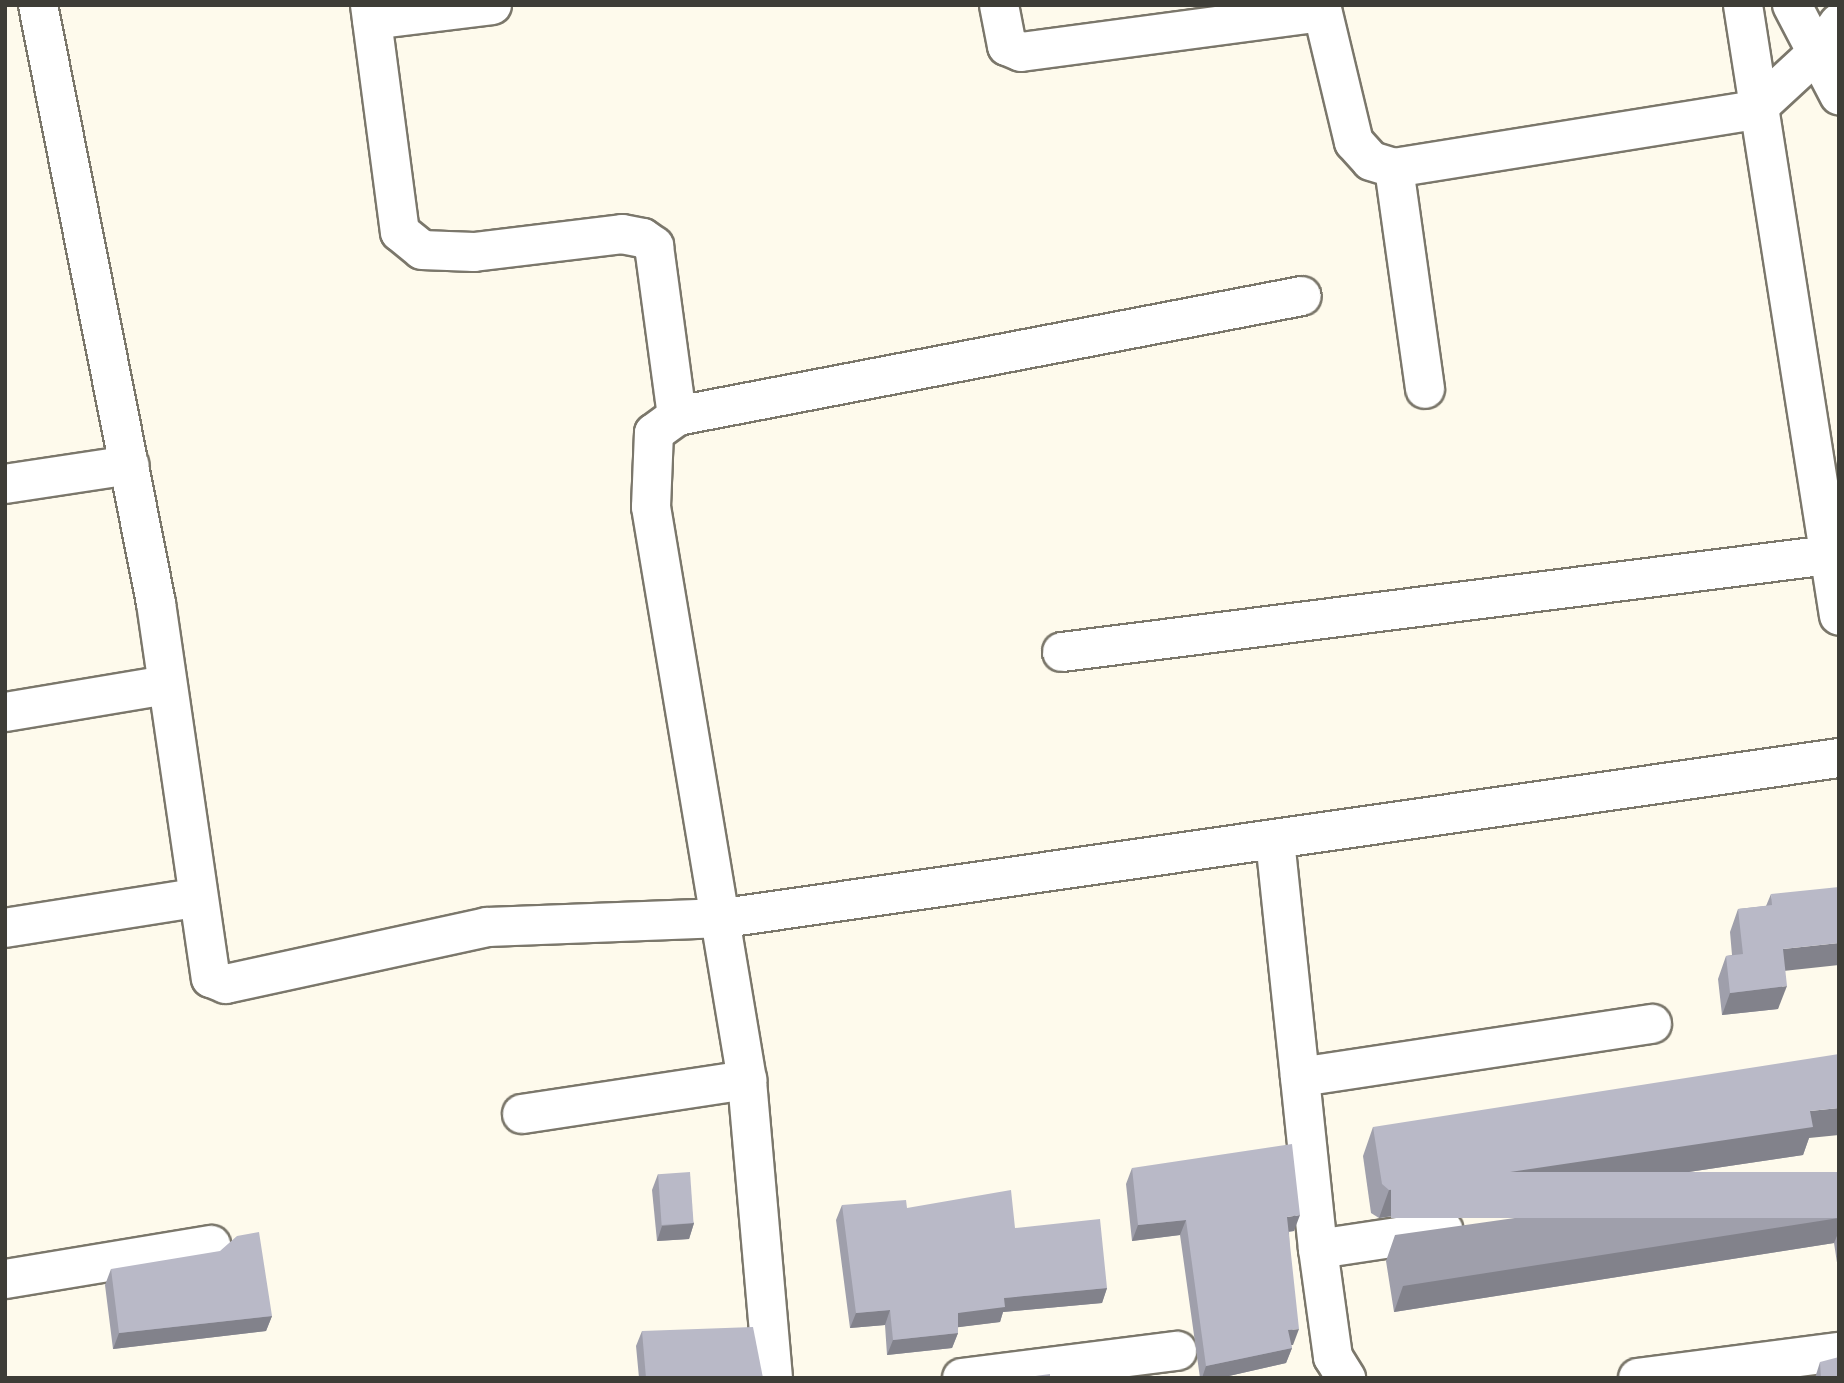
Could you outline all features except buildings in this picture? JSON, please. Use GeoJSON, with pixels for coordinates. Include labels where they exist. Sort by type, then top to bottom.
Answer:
{"type":"FeatureCollection","features":[{"type":"Feature","properties":{"kind":"street"},"geometry":{"type":"LineString","coordinates":[[38,5],[130,465],[166,685],[204,968],[226,984],[487,927],[724,918],[1839,758]]}},
{"type":"Feature","properties":{"kind":"street"},"geometry":{"type":"LineString","coordinates":[[492,5],[371,13],[400,232],[422,250],[474,252],[622,234],[643,238],[654,246],[677,416]]}},
{"type":"Feature","properties":{"kind":"street"},"geometry":{"type":"LineString","coordinates":[[999,5],[1007,46],[1021,52],[1321,8],[1354,142],[1371,161],[1394,168],[1755,110],[1829,36]]}},
{"type":"Feature","properties":{"kind":"street"},"geometry":{"type":"LineString","coordinates":[[1743,5],[1755,110],[1839,616]]}},
{"type":"Feature","properties":{"kind":"street"},"geometry":{"type":"LineString","coordinates":[[1792,5],[1829,36],[1839,95]]}},
{"type":"Feature","properties":{"kind":"street"},"geometry":{"type":"LineString","coordinates":[[1394,168],[1425,389]]}},
{"type":"Feature","properties":{"kind":"street"},"geometry":{"type":"LineString","coordinates":[[773,1378],[747,1080],[724,918],[651,507],[654,433],[677,416],[1302,296]]}},
{"type":"Feature","properties":{"kind":"street"},"geometry":{"type":"LineString","coordinates":[[5,484],[130,465]]}},
{"type":"Feature","properties":{"kind":"street"},"geometry":{"type":"LineString","coordinates":[[1062,652],[1829,555]]}},
{"type":"Feature","properties":{"kind":"street"},"geometry":{"type":"LineString","coordinates":[[5,712],[166,685]]}},
{"type":"Feature","properties":{"kind":"street"},"geometry":{"type":"LineString","coordinates":[[1275,840],[1318,1249],[1333,1357],[1346,1378]]}},
{"type":"Feature","properties":{"kind":"street"},"geometry":{"type":"LineString","coordinates":[[5,928],[194,898]]}},
{"type":"Feature","properties":{"kind":"street"},"geometry":{"type":"LineString","coordinates":[[1300,1077],[1652,1024]]}},
{"type":"Feature","properties":{"kind":"street"},"geometry":{"type":"LineString","coordinates":[[522,1114],[747,1080]]}},
{"type":"Feature","properties":{"kind":"street"},"geometry":{"type":"LineString","coordinates":[[1318,1249],[1483,1225]]}},
{"type":"Feature","properties":{"kind":"street"},"geometry":{"type":"LineString","coordinates":[[5,1279],[211,1245]]}},
{"type":"Feature","properties":{"kind":"street"},"geometry":{"type":"LineString","coordinates":[[962,1378],[1177,1351]]}},
{"type":"Feature","properties":{"kind":"street"},"geometry":{"type":"LineString","coordinates":[[1638,1378],[1839,1352]]}}]}
